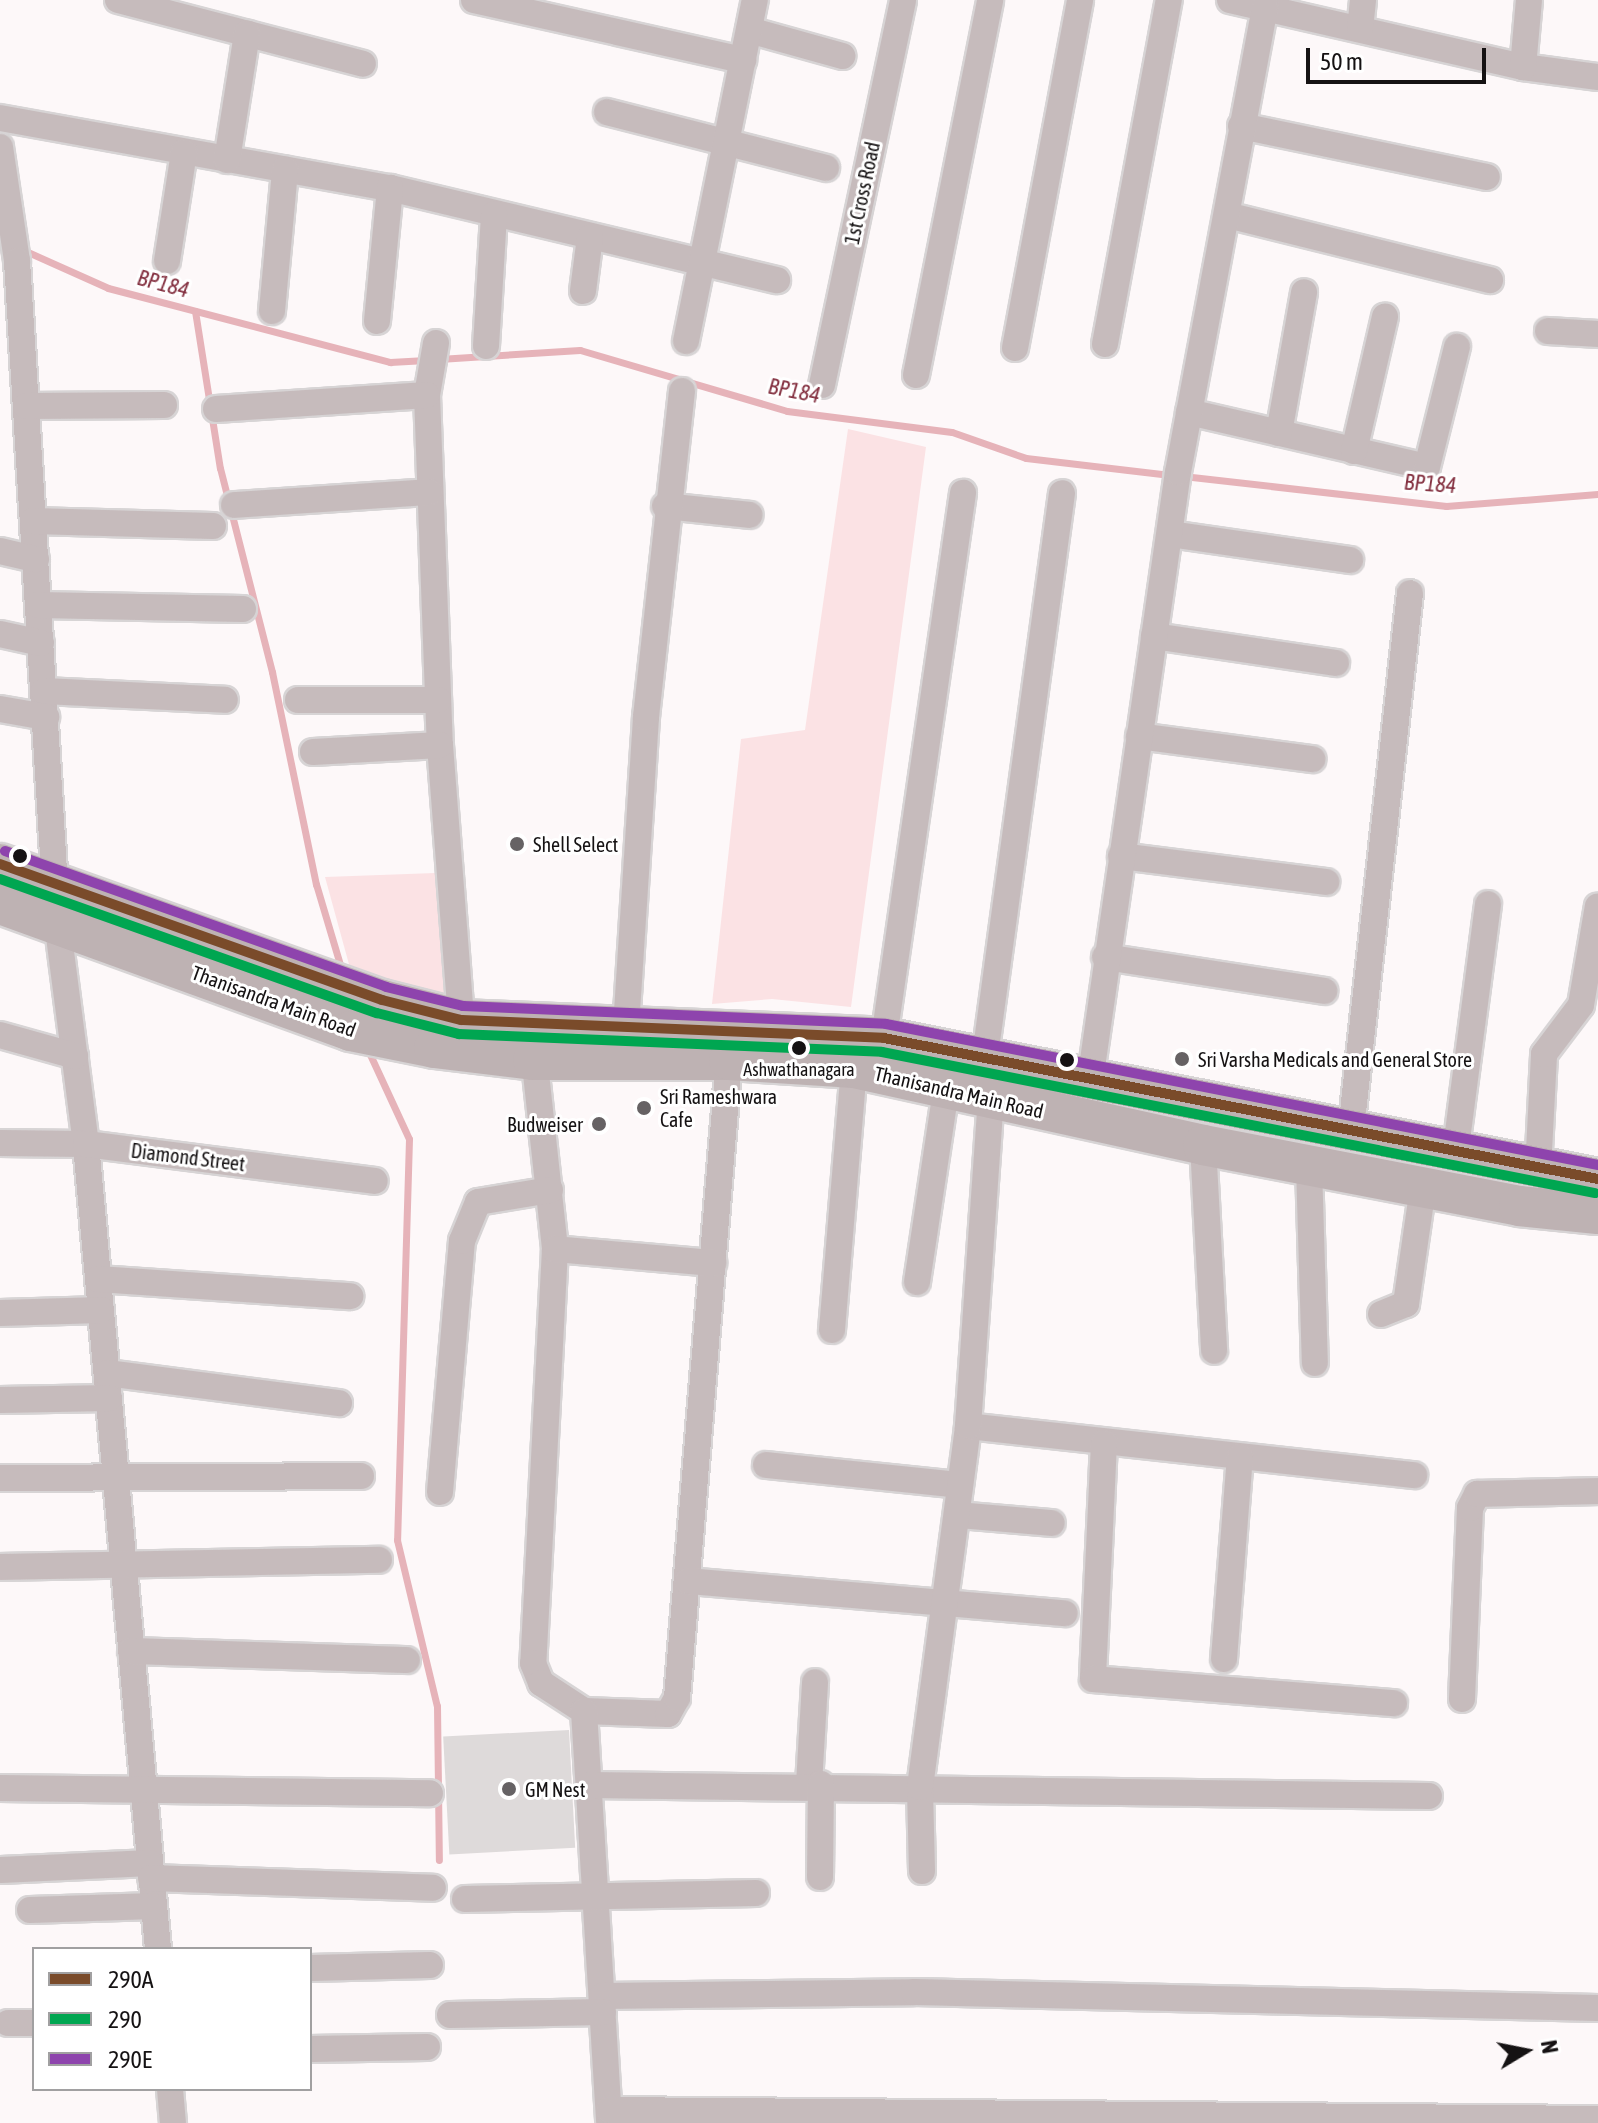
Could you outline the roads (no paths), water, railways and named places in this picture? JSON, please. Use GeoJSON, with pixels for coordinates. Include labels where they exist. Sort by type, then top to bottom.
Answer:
{"type":"FeatureCollection","features":[{"type":"Feature","properties":{"kind":"main road","name":"Thanisandra Main Road"},"geometry":{"type":"LineString","coordinates":[[0,864],[57,902],[350,1031],[854,1068],[991,1101],[1309,1166],[1598,1214]]}},
{"type":"Feature","properties":{"kind":"main road","name":"Thanisandra Main Road"},"geometry":{"type":"LineString","coordinates":[[0,904],[57,902],[533,1043],[626,1027],[884,1038],[1351,1130],[1455,1155],[1598,1179]]}},
{"type":"Feature","properties":{"kind":"street"},"geometry":{"type":"LineString","coordinates":[[118,0],[363,64]]}},
{"type":"Feature","properties":{"kind":"street"},"geometry":{"type":"LineString","coordinates":[[686,341],[699,264],[755,0]]}},
{"type":"Feature","properties":{"kind":"street","name":"1st Cross Road"},"geometry":{"type":"LineString","coordinates":[[822,385],[903,0]]}},
{"type":"Feature","properties":{"kind":"street"},"geometry":{"type":"LineString","coordinates":[[916,375],[990,0]]}},
{"type":"Feature","properties":{"kind":"street"},"geometry":{"type":"LineString","coordinates":[[1015,348],[1080,0]]}},
{"type":"Feature","properties":{"kind":"street"},"geometry":{"type":"LineString","coordinates":[[1105,344],[1169,0]]}},
{"type":"Feature","properties":{"kind":"street"},"geometry":{"type":"LineString","coordinates":[[1360,29],[1363,0]]}},
{"type":"Feature","properties":{"kind":"street"},"geometry":{"type":"LineString","coordinates":[[1523,67],[1529,0]]}},
{"type":"Feature","properties":{"kind":"street"},"geometry":{"type":"LineString","coordinates":[[482,1],[743,60]]}},
{"type":"Feature","properties":{"kind":"street"},"geometry":{"type":"LineString","coordinates":[[1090,1081],[1105,957],[1178,472],[1241,126],[1247,3],[1523,67],[1598,77]]}},
{"type":"Feature","properties":{"kind":"street"},"geometry":{"type":"LineString","coordinates":[[749,30],[842,56]]}},
{"type":"Feature","properties":{"kind":"street"},"geometry":{"type":"LineString","coordinates":[[227,160],[247,34]]}},
{"type":"Feature","properties":{"kind":"street"},"geometry":{"type":"LineString","coordinates":[[607,112],[826,168]]}},
{"type":"Feature","properties":{"kind":"street"},"geometry":{"type":"LineString","coordinates":[[0,118],[390,188],[699,264],[777,280]]}},
{"type":"Feature","properties":{"kind":"street"},"geometry":{"type":"LineString","coordinates":[[1241,126],[1487,177]]}},
{"type":"Feature","properties":{"kind":"street"},"geometry":{"type":"LineString","coordinates":[[0,147],[7,224],[17,261],[12,364],[26,406],[57,902],[86,1144],[158,1947]]}},
{"type":"Feature","properties":{"kind":"street"},"geometry":{"type":"LineString","coordinates":[[167,261],[184,152]]}},
{"type":"Feature","properties":{"kind":"street"},"geometry":{"type":"LineString","coordinates":[[272,311],[285,170]]}},
{"type":"Feature","properties":{"kind":"street"},"geometry":{"type":"LineString","coordinates":[[377,321],[390,188]]}},
{"type":"Feature","properties":{"kind":"street"},"geometry":{"type":"LineString","coordinates":[[486,346],[494,214]]}},
{"type":"Feature","properties":{"kind":"street"},"geometry":{"type":"LineString","coordinates":[[1227,215],[1490,280]]}},
{"type":"Feature","properties":{"kind":"street"},"geometry":{"type":"LineString","coordinates":[[583,291],[590,237]]}},
{"type":"Feature","properties":{"kind":"street"},"geometry":{"type":"LineString","coordinates":[[1279,433],[1304,292]]}},
{"type":"Feature","properties":{"kind":"street"},"geometry":{"type":"LineString","coordinates":[[1354,451],[1385,317]]}},
{"type":"Feature","properties":{"kind":"street"},"geometry":{"type":"LineString","coordinates":[[1548,331],[1598,334]]}},
{"type":"Feature","properties":{"kind":"street"},"geometry":{"type":"LineString","coordinates":[[436,343],[427,395],[430,492],[440,745],[461,1020]]}},
{"type":"Feature","properties":{"kind":"street"},"geometry":{"type":"LineString","coordinates":[[1189,412],[1354,451],[1432,464],[1457,347]]}},
{"type":"Feature","properties":{"kind":"street"},"geometry":{"type":"LineString","coordinates":[[626,1027],[665,506],[682,391]]}},
{"type":"Feature","properties":{"kind":"street"},"geometry":{"type":"LineString","coordinates":[[216,409],[427,395]]}},
{"type":"Feature","properties":{"kind":"street"},"geometry":{"type":"LineString","coordinates":[[26,406],[164,405]]}},
{"type":"Feature","properties":{"kind":"street"},"geometry":{"type":"LineString","coordinates":[[234,505],[430,492]]}},
{"type":"Feature","properties":{"kind":"street"},"geometry":{"type":"LineString","coordinates":[[884,1038],[963,493]]}},
{"type":"Feature","properties":{"kind":"street"},"geometry":{"type":"LineString","coordinates":[[985,1056],[1062,493]]}},
{"type":"Feature","properties":{"kind":"street"},"geometry":{"type":"LineString","coordinates":[[665,506],[750,515]]}},
{"type":"Feature","properties":{"kind":"street"},"geometry":{"type":"LineString","coordinates":[[33,521],[213,526]]}},
{"type":"Feature","properties":{"kind":"street"},"geometry":{"type":"LineString","coordinates":[[1170,534],[1350,560]]}},
{"type":"Feature","properties":{"kind":"street"},"geometry":{"type":"LineString","coordinates":[[0,551],[36,559]]}},
{"type":"Feature","properties":{"kind":"street"},"geometry":{"type":"LineString","coordinates":[[1351,1130],[1410,593]]}},
{"type":"Feature","properties":{"kind":"street"},"geometry":{"type":"LineString","coordinates":[[38,605],[243,609]]}},
{"type":"Feature","properties":{"kind":"street"},"geometry":{"type":"LineString","coordinates":[[0,634],[41,643]]}},
{"type":"Feature","properties":{"kind":"street"},"geometry":{"type":"LineString","coordinates":[[1154,636],[1336,663]]}},
{"type":"Feature","properties":{"kind":"street"},"geometry":{"type":"LineString","coordinates":[[0,709],[45,704],[225,700]]}},
{"type":"Feature","properties":{"kind":"street"},"geometry":{"type":"LineString","coordinates":[[298,700],[438,700]]}},
{"type":"Feature","properties":{"kind":"street"},"geometry":{"type":"LineString","coordinates":[[1139,736],[1312,759]]}},
{"type":"Feature","properties":{"kind":"street"},"geometry":{"type":"LineString","coordinates":[[313,752],[440,745]]}},
{"type":"Feature","properties":{"kind":"street"},"geometry":{"type":"LineString","coordinates":[[1121,856],[1326,882]]}},
{"type":"Feature","properties":{"kind":"street"},"geometry":{"type":"LineString","coordinates":[[1455,1155],[1488,904]]}},
{"type":"Feature","properties":{"kind":"street"},"geometry":{"type":"LineString","coordinates":[[1538,1170],[1544,1054],[1581,1005],[1598,906]]}},
{"type":"Feature","properties":{"kind":"street"},"geometry":{"type":"LineString","coordinates":[[1105,957],[1324,991]]}},
{"type":"Feature","properties":{"kind":"street"},"geometry":{"type":"LineString","coordinates":[[0,1035],[75,1056]]}},
{"type":"Feature","properties":{"kind":"street"},"geometry":{"type":"LineString","coordinates":[[533,1043],[555,1249],[533,1663],[541,1683],[584,1711],[668,1714],[675,1709],[729,1060]]}},
{"type":"Feature","properties":{"kind":"street"},"geometry":{"type":"LineString","coordinates":[[832,1330],[854,1068]]}},
{"type":"Feature","properties":{"kind":"street"},"geometry":{"type":"LineString","coordinates":[[917,1282],[946,1090]]}},
{"type":"Feature","properties":{"kind":"street"},"geometry":{"type":"LineString","coordinates":[[922,1871],[920,1787],[941,1600],[958,1515],[968,1426],[991,1101]]}},
{"type":"Feature","properties":{"kind":"street","name":"Diamond Street"},"geometry":{"type":"LineString","coordinates":[[0,1143],[86,1144],[375,1181]]}},
{"type":"Feature","properties":{"kind":"street"},"geometry":{"type":"LineString","coordinates":[[1203,1145],[1214,1351]]}},
{"type":"Feature","properties":{"kind":"street"},"geometry":{"type":"LineString","coordinates":[[1309,1166],[1315,1363]]}},
{"type":"Feature","properties":{"kind":"street"},"geometry":{"type":"LineString","coordinates":[[1381,1314],[1406,1304],[1423,1187]]}},
{"type":"Feature","properties":{"kind":"street"},"geometry":{"type":"LineString","coordinates":[[440,1492],[462,1241],[478,1202],[550,1190]]}},
{"type":"Feature","properties":{"kind":"street"},"geometry":{"type":"LineString","coordinates":[[555,1249],[713,1263]]}},
{"type":"Feature","properties":{"kind":"street"},"geometry":{"type":"LineString","coordinates":[[98,1279],[350,1296]]}},
{"type":"Feature","properties":{"kind":"street"},"geometry":{"type":"LineString","coordinates":[[0,1313],[101,1310]]}},
{"type":"Feature","properties":{"kind":"street"},"geometry":{"type":"LineString","coordinates":[[0,1400],[108,1386],[339,1403]]}},
{"type":"Feature","properties":{"kind":"street"},"geometry":{"type":"LineString","coordinates":[[968,1426],[1414,1475]]}},
{"type":"Feature","properties":{"kind":"street"},"geometry":{"type":"LineString","coordinates":[[1104,1443],[1093,1679],[1394,1703]]}},
{"type":"Feature","properties":{"kind":"street"},"geometry":{"type":"LineString","coordinates":[[1224,1659],[1240,1457]]}},
{"type":"Feature","properties":{"kind":"street"},"geometry":{"type":"LineString","coordinates":[[766,1465],[960,1485]]}},
{"type":"Feature","properties":{"kind":"street"},"geometry":{"type":"LineString","coordinates":[[0,1478],[361,1476]]}},
{"type":"Feature","properties":{"kind":"street"},"geometry":{"type":"LineString","coordinates":[[1462,1699],[1470,1508],[1477,1494],[1598,1491]]}},
{"type":"Feature","properties":{"kind":"street"},"geometry":{"type":"LineString","coordinates":[[958,1515],[1052,1523]]}},
{"type":"Feature","properties":{"kind":"street"},"geometry":{"type":"LineString","coordinates":[[0,1567],[379,1560]]}},
{"type":"Feature","properties":{"kind":"street"},"geometry":{"type":"LineString","coordinates":[[688,1581],[941,1600],[1065,1613]]}},
{"type":"Feature","properties":{"kind":"street"},"geometry":{"type":"LineString","coordinates":[[131,1651],[407,1660]]}},
{"type":"Feature","properties":{"kind":"street"},"geometry":{"type":"LineString","coordinates":[[815,1682],[815,1784],[820,1877]]}},
{"type":"Feature","properties":{"kind":"street"},"geometry":{"type":"LineString","coordinates":[[584,1711],[609,2116],[1598,2119]]}},
{"type":"Feature","properties":{"kind":"street"},"geometry":{"type":"LineString","coordinates":[[589,1785],[815,1784],[1429,1796]]}},
{"type":"Feature","properties":{"kind":"street"},"geometry":{"type":"LineString","coordinates":[[0,1788],[430,1793]]}},
{"type":"Feature","properties":{"kind":"street"},"geometry":{"type":"LineString","coordinates":[[1,1870],[150,1871],[433,1888]]}},
{"type":"Feature","properties":{"kind":"street"},"geometry":{"type":"LineString","coordinates":[[465,1899],[595,1893],[756,1893]]}},
{"type":"Feature","properties":{"kind":"street"},"geometry":{"type":"LineString","coordinates":[[30,1910],[154,1906]]}},
{"type":"Feature","properties":{"kind":"street"},"geometry":{"type":"LineString","coordinates":[[312,1968],[430,1965]]}},
{"type":"Feature","properties":{"kind":"street"},"geometry":{"type":"LineString","coordinates":[[450,2015],[602,2004],[914,1992],[1598,2008]]}},
{"type":"Feature","properties":{"kind":"street"},"geometry":{"type":"LineString","coordinates":[[312,2049],[427,2047]]}},
{"type":"Feature","properties":{"kind":"street"},"geometry":{"type":"LineString","coordinates":[[170,2091],[173,2123]]}},
{"type":"Feature","properties":{"kind":"waterway","name":"BP184"},"geometry":{"type":"LineString","coordinates":[[21,249],[108,288],[390,362],[426,360]]}},
{"type":"Feature","properties":{"kind":"waterway"},"geometry":{"type":"LineString","coordinates":[[195,311],[220,468],[272,672],[316,884],[342,971]]}},
{"type":"Feature","properties":{"kind":"waterway","name":"BP184"},"geometry":{"type":"LineString","coordinates":[[439,359],[580,350],[787,411],[952,432],[1026,458],[1170,475]]}},
{"type":"Feature","properties":{"kind":"waterway","name":"BP184"},"geometry":{"type":"LineString","coordinates":[[1183,476],[1446,506],[1598,494]]}},
{"type":"Feature","properties":{"kind":"waterway"},"geometry":{"type":"LineString","coordinates":[[367,1048],[409,1139],[397,1540],[437,1706],[439,1860]]}},
{"type":"Feature","properties":{"kind":"place","name":"Shell Select"},"geometry":{"type":"Point","coordinates":[517,844]}},
{"type":"Feature","properties":{"kind":"place","name":"Ashwathanagara"},"geometry":{"type":"Point","coordinates":[799,1048]}},
{"type":"Feature","properties":{"kind":"place","name":"Sri Varsha Medicals and General Store"},"geometry":{"type":"Point","coordinates":[1182,1059]}},
{"type":"Feature","properties":{"kind":"place","name":"Sri Rameshwara Cafe"},"geometry":{"type":"Point","coordinates":[644,1108]}},
{"type":"Feature","properties":{"kind":"place","name":"Budweiser"},"geometry":{"type":"Point","coordinates":[599,1124]}},
{"type":"Feature","properties":{"kind":"place","name":"GM Nest"},"geometry":{"type":"Point","coordinates":[509,1789]}}]}
